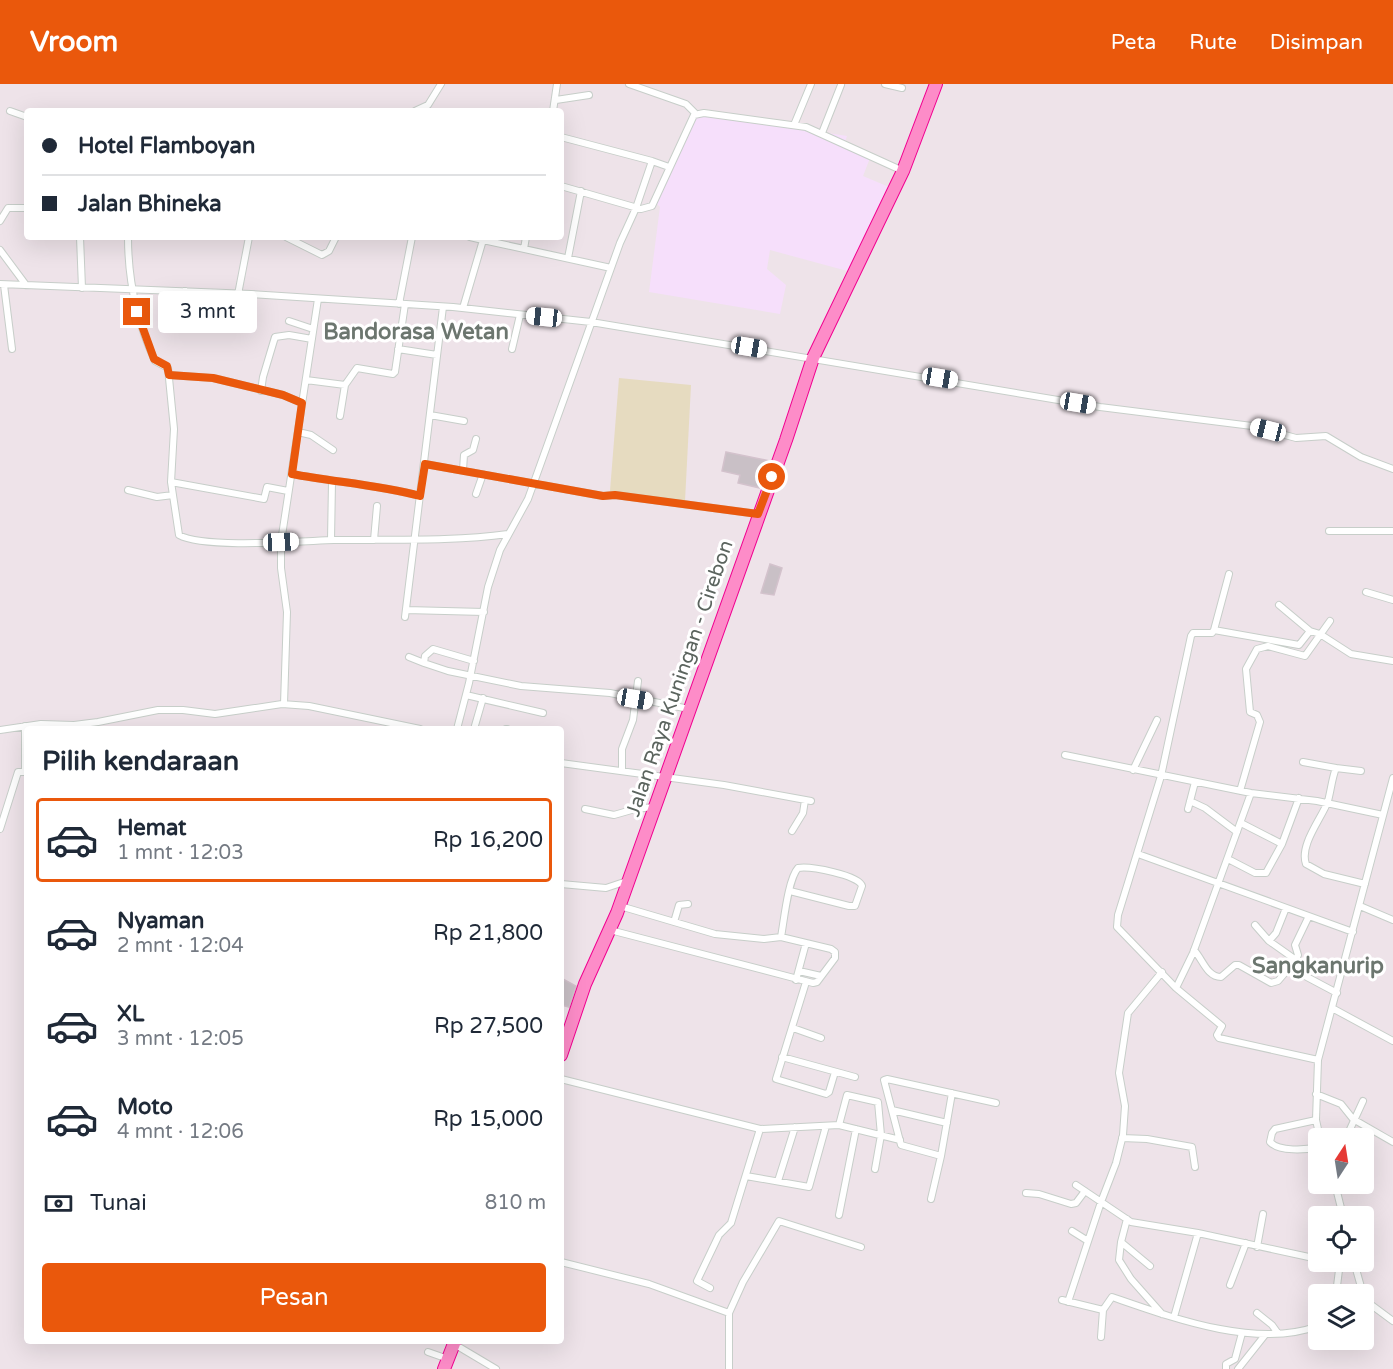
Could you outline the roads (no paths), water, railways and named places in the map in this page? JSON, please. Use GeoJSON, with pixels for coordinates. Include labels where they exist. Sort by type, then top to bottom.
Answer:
{"type":"FeatureCollection","features":[{"type":"Feature","properties":{"kind":"highway","name":"Jalan Raya Kuningan - Cirebon"},"geometry":{"type":"LineString","coordinates":[[564,1045],[585,984],[609,930],[655,807],[813,358],[903,171],[936,84]]}},
{"type":"Feature","properties":{"kind":"highway"},"geometry":{"type":"LineString","coordinates":[[446,1364],[454,1344]]}},
{"type":"Feature","properties":{"kind":"street"},"geometry":{"type":"LineString","coordinates":[[422,108],[428,105],[441,84]]}},
{"type":"Feature","properties":{"kind":"street"},"geometry":{"type":"LineString","coordinates":[[554,108],[557,84]]}},
{"type":"Feature","properties":{"kind":"street"},"geometry":{"type":"LineString","coordinates":[[629,84],[686,104],[696,114],[806,127],[903,171]]}},
{"type":"Feature","properties":{"kind":"street"},"geometry":{"type":"LineString","coordinates":[[794,125],[811,84]]}},
{"type":"Feature","properties":{"kind":"street"},"geometry":{"type":"LineString","coordinates":[[885,84],[902,88]]}},
{"type":"Feature","properties":{"kind":"street"},"geometry":{"type":"LineString","coordinates":[[822,133],[841,85]]}},
{"type":"Feature","properties":{"kind":"street"},"geometry":{"type":"LineString","coordinates":[[556,100],[589,96]]}},
{"type":"Feature","properties":{"kind":"street"},"geometry":{"type":"LineString","coordinates":[[10,111],[24,116]]}},
{"type":"Feature","properties":{"kind":"street"},"geometry":{"type":"LineString","coordinates":[[564,187],[636,208],[647,209],[652,206],[696,114]]}},
{"type":"Feature","properties":{"kind":"street"},"geometry":{"type":"LineString","coordinates":[[564,138],[669,167]]}},
{"type":"Feature","properties":{"kind":"street"},"geometry":{"type":"LineString","coordinates":[[458,726],[471,676],[488,587],[500,550],[533,484],[652,161]]}},
{"type":"Feature","properties":{"kind":"street"},"geometry":{"type":"LineString","coordinates":[[568,258],[580,191]]}},
{"type":"Feature","properties":{"kind":"street"},"geometry":{"type":"LineString","coordinates":[[0,221],[8,208],[24,208]]}},
{"type":"Feature","properties":{"kind":"street"},"geometry":{"type":"LineString","coordinates":[[80,240],[82,288]]}},
{"type":"Feature","properties":{"kind":"street"},"geometry":{"type":"LineString","coordinates":[[128,240],[132,290],[139,320],[154,359],[167,366],[169,375],[174,429],[171,482],[177,528],[182,537],[222,542],[413,541],[462,540],[508,534]]}},
{"type":"Feature","properties":{"kind":"street"},"geometry":{"type":"LineString","coordinates":[[210,313],[235,310],[248,240]]}},
{"type":"Feature","properties":{"kind":"street"},"geometry":{"type":"LineString","coordinates":[[292,240],[321,255],[328,250],[334,240]]}},
{"type":"Feature","properties":{"kind":"street"},"geometry":{"type":"LineString","coordinates":[[340,416],[345,385],[357,368],[393,374],[412,240]]}},
{"type":"Feature","properties":{"kind":"street"},"geometry":{"type":"LineString","coordinates":[[463,308],[483,240],[611,268]]}},
{"type":"Feature","properties":{"kind":"street"},"geometry":{"type":"LineString","coordinates":[[524,249],[526,240]]}},
{"type":"Feature","properties":{"kind":"street"},"geometry":{"type":"LineString","coordinates":[[0,250],[26,285]]}},
{"type":"Feature","properties":{"kind":"street"},"geometry":{"type":"LineString","coordinates":[[12,349],[2,284],[185,291],[463,308],[591,322],[1100,407],[1252,426],[1296,438],[1326,436],[1361,457],[1393,469]]}},
{"type":"Feature","properties":{"kind":"street"},"geometry":{"type":"LineString","coordinates":[[168,291],[166,307],[168,329]]}},
{"type":"Feature","properties":{"kind":"street"},"geometry":{"type":"LineString","coordinates":[[185,291],[183,323],[185,325],[206,324],[210,313],[212,293]]}},
{"type":"Feature","properties":{"kind":"street"},"geometry":{"type":"LineString","coordinates":[[284,704],[287,612],[281,568],[281,542],[318,299]]}},
{"type":"Feature","properties":{"kind":"street"},"geometry":{"type":"LineString","coordinates":[[443,307],[406,614],[483,612]]}},
{"type":"Feature","properties":{"kind":"street"},"geometry":{"type":"LineString","coordinates":[[512,349],[520,315]]}},
{"type":"Feature","properties":{"kind":"street"},"geometry":{"type":"LineString","coordinates":[[290,321],[313,329]]}},
{"type":"Feature","properties":{"kind":"street"},"geometry":{"type":"LineString","coordinates":[[261,391],[275,337],[289,335],[312,339]]}},
{"type":"Feature","properties":{"kind":"street"},"geometry":{"type":"LineString","coordinates":[[398,349],[437,355]]}},
{"type":"Feature","properties":{"kind":"street"},"geometry":{"type":"LineString","coordinates":[[169,375],[213,378],[283,395],[302,403]]}},
{"type":"Feature","properties":{"kind":"street"},"geometry":{"type":"LineString","coordinates":[[306,380],[345,385]]}},
{"type":"Feature","properties":{"kind":"street"},"geometry":{"type":"LineString","coordinates":[[430,415],[464,421]]}},
{"type":"Feature","properties":{"kind":"street"},"geometry":{"type":"LineString","coordinates":[[298,432],[310,435],[333,450]]}},
{"type":"Feature","properties":{"kind":"street"},"geometry":{"type":"LineString","coordinates":[[464,470],[464,455],[474,450],[476,439]]}},
{"type":"Feature","properties":{"kind":"street"},"geometry":{"type":"LineString","coordinates":[[425,464],[603,496],[615,495],[758,514]]}},
{"type":"Feature","properties":{"kind":"street"},"geometry":{"type":"LineString","coordinates":[[292,474],[420,496]]}},
{"type":"Feature","properties":{"kind":"street"},"geometry":{"type":"LineString","coordinates":[[476,494],[483,474]]}},
{"type":"Feature","properties":{"kind":"street"},"geometry":{"type":"LineString","coordinates":[[171,482],[264,499],[267,487],[288,491]]}},
{"type":"Feature","properties":{"kind":"street"},"geometry":{"type":"LineString","coordinates":[[331,540],[332,482]]}},
{"type":"Feature","properties":{"kind":"street"},"geometry":{"type":"LineString","coordinates":[[128,490],[157,497],[173,495]]}},
{"type":"Feature","properties":{"kind":"street"},"geometry":{"type":"LineString","coordinates":[[374,540],[377,506]]}},
{"type":"Feature","properties":{"kind":"street"},"geometry":{"type":"LineString","coordinates":[[1329,531],[1393,531]]}},
{"type":"Feature","properties":{"kind":"street"},"geometry":{"type":"LineString","coordinates":[[1229,574],[1214,630],[1212,633],[1193,633],[1191,636],[1161,776],[1118,915],[1117,927],[1176,988],[1222,1026],[1217,1035],[1219,1038],[1318,1060]]}},
{"type":"Feature","properties":{"kind":"street"},"geometry":{"type":"LineString","coordinates":[[1366,592],[1393,600]]}},
{"type":"Feature","properties":{"kind":"street"},"geometry":{"type":"LineString","coordinates":[[1279,605],[1310,631],[1320,634],[1351,654],[1393,661]]}},
{"type":"Feature","properties":{"kind":"street"},"geometry":{"type":"LineString","coordinates":[[1240,791],[1260,722],[1257,715],[1251,714],[1248,705],[1249,686],[1246,673],[1251,659],[1260,646],[1305,656],[1330,621]]}},
{"type":"Feature","properties":{"kind":"street"},"geometry":{"type":"LineString","coordinates":[[1214,630],[1299,645],[1310,631]]}},
{"type":"Feature","properties":{"kind":"street"},"geometry":{"type":"LineString","coordinates":[[424,663],[425,656],[433,649],[474,661]]}},
{"type":"Feature","properties":{"kind":"street"},"geometry":{"type":"LineString","coordinates":[[410,657],[471,676],[521,686],[610,693],[689,709]]}},
{"type":"Feature","properties":{"kind":"street"},"geometry":{"type":"LineString","coordinates":[[622,770],[622,749],[633,720],[638,681]]}},
{"type":"Feature","properties":{"kind":"street"},"geometry":{"type":"LineString","coordinates":[[466,695],[543,713]]}},
{"type":"Feature","properties":{"kind":"street"},"geometry":{"type":"LineString","coordinates":[[475,726],[483,698]]}},
{"type":"Feature","properties":{"kind":"street"},"geometry":{"type":"LineString","coordinates":[[25,726],[98,722],[158,710],[215,714],[263,705],[284,704],[309,706],[406,726]]}},
{"type":"Feature","properties":{"kind":"street"},"geometry":{"type":"LineString","coordinates":[[1133,770],[1157,720]]}},
{"type":"Feature","properties":{"kind":"street"},"geometry":{"type":"LineString","coordinates":[[0,730],[24,726]]}},
{"type":"Feature","properties":{"kind":"street"},"geometry":{"type":"LineString","coordinates":[[1065,755],[1240,791],[1299,798],[1383,815]]}},
{"type":"Feature","properties":{"kind":"street"},"geometry":{"type":"LineString","coordinates":[[1303,762],[1361,771]]}},
{"type":"Feature","properties":{"kind":"street"},"geometry":{"type":"LineString","coordinates":[[564,763],[666,776],[808,801],[792,831]]}},
{"type":"Feature","properties":{"kind":"street"},"geometry":{"type":"LineString","coordinates":[[1336,768],[1327,803],[1311,835],[1304,859],[1306,864],[1324,874],[1365,884]]}},
{"type":"Feature","properties":{"kind":"street"},"geometry":{"type":"LineString","coordinates":[[0,829],[18,772],[24,772]]}},
{"type":"Feature","properties":{"kind":"street"},"geometry":{"type":"LineString","coordinates":[[1318,1128],[1316,1094],[1318,1060],[1393,778]]}},
{"type":"Feature","properties":{"kind":"street"},"geometry":{"type":"LineString","coordinates":[[1188,809],[1196,782]]}},
{"type":"Feature","properties":{"kind":"street"},"geometry":{"type":"LineString","coordinates":[[1176,988],[1194,950],[1251,793]]}},
{"type":"Feature","properties":{"kind":"street"},"geometry":{"type":"LineString","coordinates":[[1228,859],[1262,875],[1266,873],[1282,844],[1299,798]]}},
{"type":"Feature","properties":{"kind":"street"},"geometry":{"type":"LineString","coordinates":[[1190,801],[1205,808],[1237,832]]}},
{"type":"Feature","properties":{"kind":"street"},"geometry":{"type":"LineString","coordinates":[[585,809],[614,815],[655,807]]}},
{"type":"Feature","properties":{"kind":"street"},"geometry":{"type":"LineString","coordinates":[[1241,822],[1282,844]]}},
{"type":"Feature","properties":{"kind":"street"},"geometry":{"type":"LineString","coordinates":[[1138,854],[1308,918],[1353,932]]}},
{"type":"Feature","properties":{"kind":"street"},"geometry":{"type":"LineString","coordinates":[[781,937],[790,891],[796,870],[807,867],[856,878],[862,886],[855,906],[790,891]]}},
{"type":"Feature","properties":{"kind":"street"},"geometry":{"type":"LineString","coordinates":[[564,884],[606,888],[623,894],[674,922],[715,934],[764,939],[781,937],[834,952],[835,958],[817,982],[806,982],[609,930]]}},
{"type":"Feature","properties":{"kind":"street"},"geometry":{"type":"LineString","coordinates":[[674,922],[680,903],[688,904]]}},
{"type":"Feature","properties":{"kind":"street"},"geometry":{"type":"LineString","coordinates":[[1360,906],[1393,920]]}},
{"type":"Feature","properties":{"kind":"street"},"geometry":{"type":"LineString","coordinates":[[1269,941],[1276,933],[1286,908]]}},
{"type":"Feature","properties":{"kind":"street"},"geometry":{"type":"LineString","coordinates":[[1194,950],[1204,962],[1208,972],[1218,978],[1235,965],[1239,965],[1271,983],[1278,981],[1296,960],[1298,956],[1295,945],[1308,918]]}},
{"type":"Feature","properties":{"kind":"street"},"geometry":{"type":"LineString","coordinates":[[1255,925],[1269,941],[1296,960]]}},
{"type":"Feature","properties":{"kind":"street"},"geometry":{"type":"LineString","coordinates":[[796,980],[806,943]]}},
{"type":"Feature","properties":{"kind":"street"},"geometry":{"type":"LineString","coordinates":[[1290,968],[1337,993]]}},
{"type":"Feature","properties":{"kind":"street"},"geometry":{"type":"LineString","coordinates":[[799,971],[821,976]]}},
{"type":"Feature","properties":{"kind":"street"},"geometry":{"type":"LineString","coordinates":[[1103,1310],[1065,1301],[1116,1163],[1122,1138],[1125,1106],[1119,1073],[1128,1014],[1162,972]]}},
{"type":"Feature","properties":{"kind":"street"},"geometry":{"type":"LineString","coordinates":[[806,982],[776,1077],[779,1081],[826,1094],[830,1092],[835,1072]]}},
{"type":"Feature","properties":{"kind":"street"},"geometry":{"type":"LineString","coordinates":[[1332,1008],[1393,1041]]}},
{"type":"Feature","properties":{"kind":"street"},"geometry":{"type":"LineString","coordinates":[[793,1028],[821,1038]]}},
{"type":"Feature","properties":{"kind":"street"},"geometry":{"type":"LineString","coordinates":[[782,1057],[855,1077]]}},
{"type":"Feature","properties":{"kind":"street"},"geometry":{"type":"LineString","coordinates":[[564,1079],[760,1129],[839,1125],[900,1140]]}},
{"type":"Feature","properties":{"kind":"street"},"geometry":{"type":"LineString","coordinates":[[941,1156],[904,1147],[883,1083],[887,1079],[996,1103]]}},
{"type":"Feature","properties":{"kind":"street"},"geometry":{"type":"LineString","coordinates":[[931,1198],[952,1093]]}},
{"type":"Feature","properties":{"kind":"street"},"geometry":{"type":"LineString","coordinates":[[1316,1094],[1341,1104],[1353,1119],[1393,1142]]}},
{"type":"Feature","properties":{"kind":"street"},"geometry":{"type":"LineString","coordinates":[[839,1125],[847,1095],[875,1100],[879,1107],[881,1135],[875,1168]]}},
{"type":"Feature","properties":{"kind":"street"},"geometry":{"type":"LineString","coordinates":[[1350,1128],[1363,1101]]}},
{"type":"Feature","properties":{"kind":"street"},"geometry":{"type":"LineString","coordinates":[[892,1110],[947,1122]]}},
{"type":"Feature","properties":{"kind":"street"},"geometry":{"type":"LineString","coordinates":[[1308,1147],[1281,1148],[1270,1142],[1272,1133],[1275,1129],[1316,1120]]}},
{"type":"Feature","properties":{"kind":"street"},"geometry":{"type":"LineString","coordinates":[[746,1176],[809,1186],[826,1126]]}},
{"type":"Feature","properties":{"kind":"street"},"geometry":{"type":"LineString","coordinates":[[778,1181],[795,1127]]}},
{"type":"Feature","properties":{"kind":"street"},"geometry":{"type":"LineString","coordinates":[[710,1288],[697,1281],[719,1235],[732,1223],[760,1129]]}},
{"type":"Feature","properties":{"kind":"street"},"geometry":{"type":"LineString","coordinates":[[839,1215],[856,1129]]}},
{"type":"Feature","properties":{"kind":"street"},"geometry":{"type":"LineString","coordinates":[[1122,1138],[1147,1139],[1192,1148],[1195,1167]]}},
{"type":"Feature","properties":{"kind":"street"},"geometry":{"type":"LineString","coordinates":[[1076,1185],[1131,1222],[1246,1242],[1257,1247],[1308,1257]]}},
{"type":"Feature","properties":{"kind":"street"},"geometry":{"type":"LineString","coordinates":[[1026,1193],[1050,1197],[1071,1204],[1077,1203],[1085,1191]]}},
{"type":"Feature","properties":{"kind":"street"},"geometry":{"type":"LineString","coordinates":[[1257,1247],[1263,1214]]}},
{"type":"Feature","properties":{"kind":"street"},"geometry":{"type":"LineString","coordinates":[[1126,1219],[1119,1260],[1131,1279],[1163,1315]]}},
{"type":"Feature","properties":{"kind":"street"},"geometry":{"type":"LineString","coordinates":[[729,1369],[729,1313],[743,1282],[780,1221],[861,1247]]}},
{"type":"Feature","properties":{"kind":"street"},"geometry":{"type":"LineString","coordinates":[[1072,1231],[1088,1241]]}},
{"type":"Feature","properties":{"kind":"street"},"geometry":{"type":"LineString","coordinates":[[1174,1317],[1198,1233]]}},
{"type":"Feature","properties":{"kind":"street"},"geometry":{"type":"LineString","coordinates":[[1121,1242],[1150,1266]]}},
{"type":"Feature","properties":{"kind":"street"},"geometry":{"type":"LineString","coordinates":[[1230,1285],[1246,1242]]}},
{"type":"Feature","properties":{"kind":"street"},"geometry":{"type":"LineString","coordinates":[[564,1263],[649,1284],[729,1313]]}},
{"type":"Feature","properties":{"kind":"street"},"geometry":{"type":"LineString","coordinates":[[1101,1337],[1103,1310],[1113,1297],[1163,1315],[1242,1333],[1265,1335],[1308,1327]]}},
{"type":"Feature","properties":{"kind":"street"},"geometry":{"type":"LineString","coordinates":[[1374,1307],[1393,1321]]}},
{"type":"Feature","properties":{"kind":"street"},"geometry":{"type":"LineString","coordinates":[[1257,1313],[1277,1332]]}},
{"type":"Feature","properties":{"kind":"street"},"geometry":{"type":"LineString","coordinates":[[1226,1369],[1226,1364],[1235,1359],[1242,1333]]}},
{"type":"Feature","properties":{"kind":"street"},"geometry":{"type":"LineString","coordinates":[[1238,1369],[1265,1335]]}},
{"type":"Feature","properties":{"kind":"street"},"geometry":{"type":"LineString","coordinates":[[456,1344],[496,1369]]}},
{"type":"Feature","properties":{"kind":"street"},"geometry":{"type":"LineString","coordinates":[[428,1352],[446,1364]]}},
{"type":"Feature","properties":{"kind":"district","name":"Bandorasa Wetan"},"geometry":{"type":"Point","coordinates":[416,331]}},
{"type":"Feature","properties":{"kind":"district","name":"Sangkanurip"},"geometry":{"type":"Point","coordinates":[1318,965]}}]}
